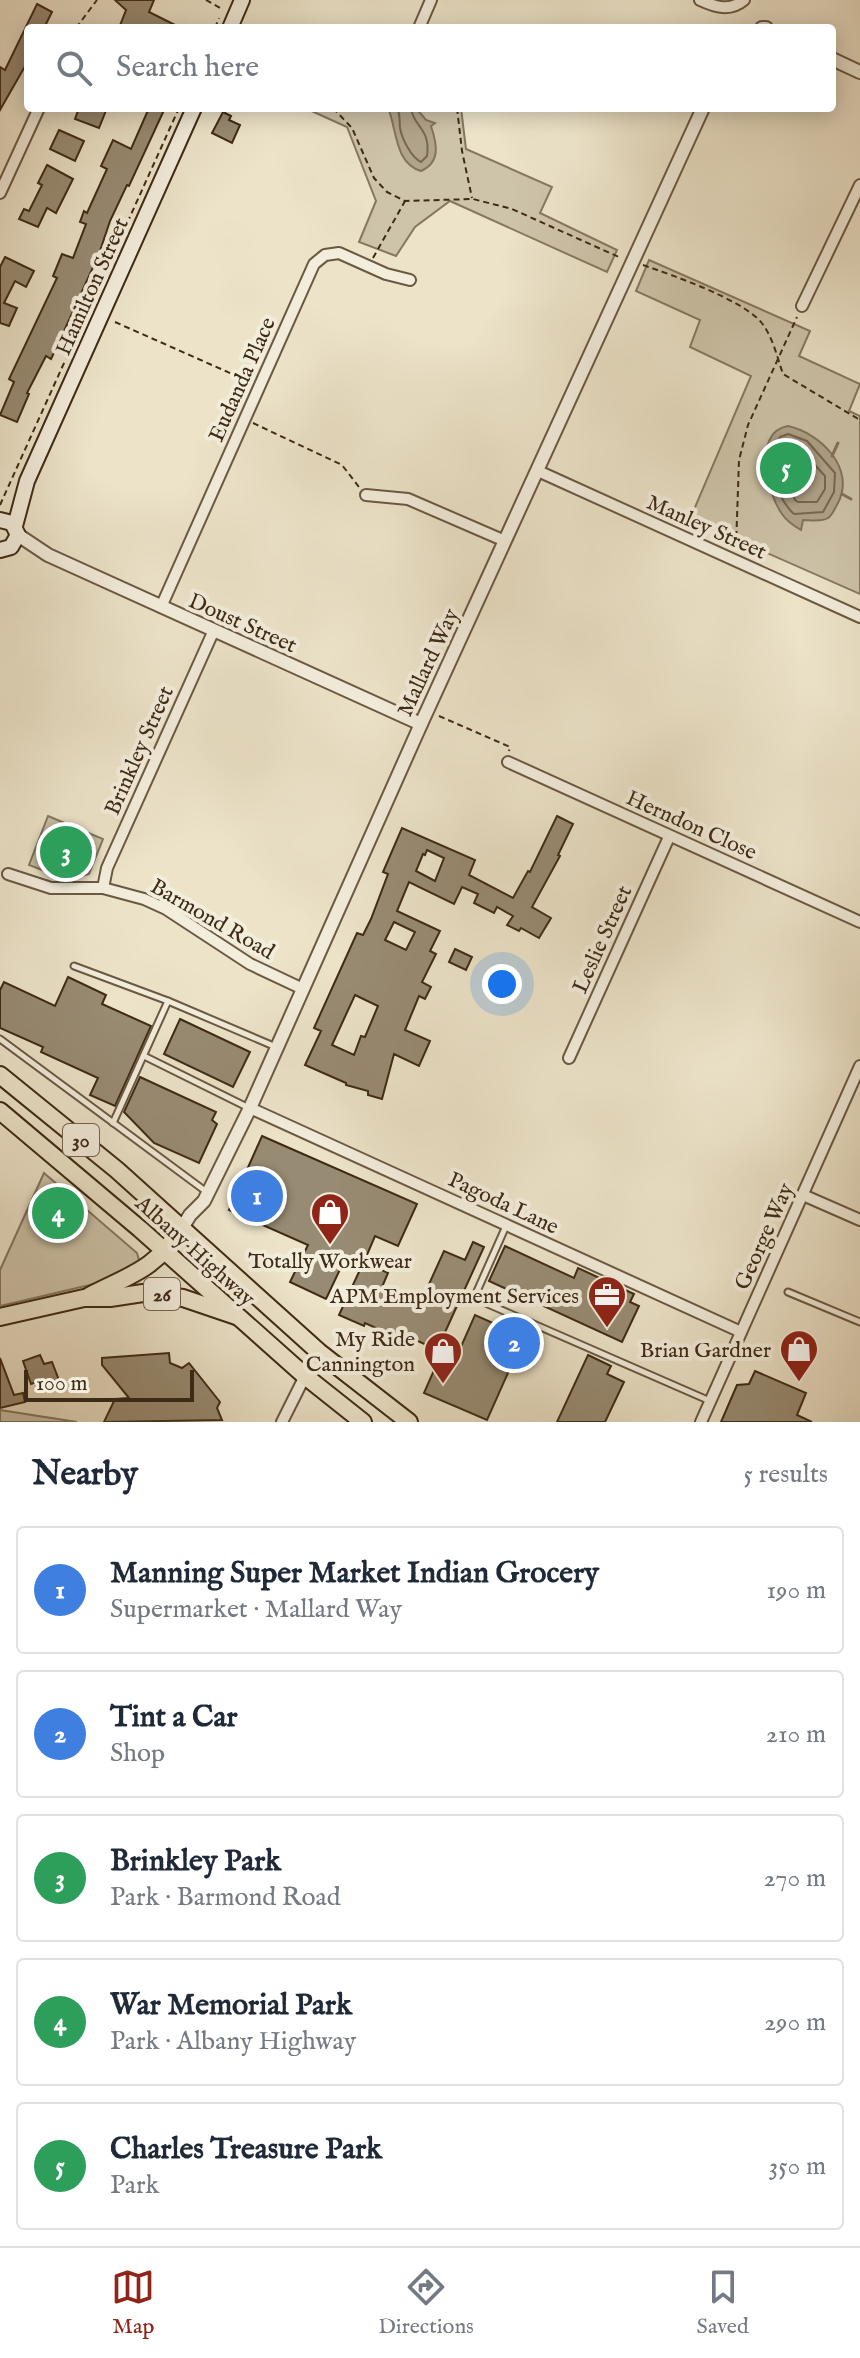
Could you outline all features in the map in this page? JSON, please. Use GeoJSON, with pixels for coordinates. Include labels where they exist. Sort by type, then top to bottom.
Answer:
{"type":"FeatureCollection","features":[{"type":"Feature","properties":{"kind":"main road"},"geometry":{"type":"LineString","coordinates":[[232,24],[242,0]]}},
{"type":"Feature","properties":{"kind":"main road","name":"Hamilton Street"},"geometry":{"type":"LineString","coordinates":[[6,538],[27,481],[192,112]]}},
{"type":"Feature","properties":{"kind":"main road","name":"Albany Highway"},"geometry":{"type":"LineString","coordinates":[[0,1075],[182,1228],[319,1352],[409,1422]]}},
{"type":"Feature","properties":{"kind":"main road","name":"Albany Highway"},"geometry":{"type":"LineString","coordinates":[[0,1111],[166,1252],[305,1376],[363,1422]]}},
{"type":"Feature","properties":{"kind":"main road","name":"26"},"geometry":{"type":"LineString","coordinates":[[0,1317],[84,1298],[138,1274],[166,1252],[182,1228]]}},
{"type":"Feature","properties":{"kind":"main road","name":"26"},"geometry":{"type":"LineString","coordinates":[[84,1298],[143,1293],[168,1295],[236,1316]]}},
{"type":"Feature","properties":{"kind":"street"},"geometry":{"type":"LineString","coordinates":[[421,24],[431,0]]}},
{"type":"Feature","properties":{"kind":"street"},"geometry":{"type":"LineString","coordinates":[[700,0],[716,7],[737,6],[744,0]]}},
{"type":"Feature","properties":{"kind":"street"},"geometry":{"type":"LineString","coordinates":[[836,61],[860,72]]}},
{"type":"Feature","properties":{"kind":"street"},"geometry":{"type":"LineString","coordinates":[[0,193],[37,112]]}},
{"type":"Feature","properties":{"kind":"street","name":"Mallard Way"},"geometry":{"type":"LineString","coordinates":[[182,1228],[206,1197],[250,1108],[427,710],[701,112]]}},
{"type":"Feature","properties":{"kind":"street"},"geometry":{"type":"LineString","coordinates":[[802,306],[860,185]]}},
{"type":"Feature","properties":{"kind":"street","name":"Eudanda Place"},"geometry":{"type":"LineString","coordinates":[[161,607],[314,264],[325,255],[339,253],[410,280]]}},
{"type":"Feature","properties":{"kind":"street","name":"Manley Street"},"geometry":{"type":"LineString","coordinates":[[538,471],[860,617]]}},
{"type":"Feature","properties":{"kind":"street"},"geometry":{"type":"LineString","coordinates":[[366,495],[408,499],[505,541]]}},
{"type":"Feature","properties":{"kind":"street","name":"Doust Street"},"geometry":{"type":"LineString","coordinates":[[6,538],[421,724]]}},
{"type":"Feature","properties":{"kind":"street","name":"Brinkley Street"},"geometry":{"type":"LineString","coordinates":[[103,888],[107,868],[214,630]]}},
{"type":"Feature","properties":{"kind":"street","name":"Herndon Close"},"geometry":{"type":"LineString","coordinates":[[508,762],[860,922]]}},
{"type":"Feature","properties":{"kind":"street","name":"Leslie Street"},"geometry":{"type":"LineString","coordinates":[[569,1058],[669,837]]}},
{"type":"Feature","properties":{"kind":"street","name":"Barmond Road"},"geometry":{"type":"LineString","coordinates":[[8,874],[51,888],[103,888],[144,899],[166,909],[250,964],[303,989]]}},
{"type":"Feature","properties":{"kind":"street","name":"George Way"},"geometry":{"type":"LineString","coordinates":[[701,1422],[860,1066]]}},
{"type":"Feature","properties":{"kind":"street","name":"Pagoda Lane"},"geometry":{"type":"LineString","coordinates":[[250,1108],[741,1332]]}},
{"type":"Feature","properties":{"kind":"street"},"geometry":{"type":"LineString","coordinates":[[803,1195],[860,1220]]}},
{"type":"Feature","properties":{"kind":"street"},"geometry":{"type":"LineString","coordinates":[[282,1422],[305,1376]]}},
{"type":"Feature","properties":{"kind":"lane"},"geometry":{"type":"LineString","coordinates":[[74,966],[168,1001],[277,1048]]}},
{"type":"Feature","properties":{"kind":"lane"},"geometry":{"type":"LineString","coordinates":[[113,1123],[168,1001]]}},
{"type":"Feature","properties":{"kind":"lane"},"geometry":{"type":"LineString","coordinates":[[0,1039],[206,1197]]}},
{"type":"Feature","properties":{"kind":"lane"},"geometry":{"type":"LineString","coordinates":[[144,1056],[250,1108]]}},
{"type":"Feature","properties":{"kind":"lane"},"geometry":{"type":"LineString","coordinates":[[506,1225],[474,1298],[710,1401]]}},
{"type":"Feature","properties":{"kind":"lane"},"geometry":{"type":"LineString","coordinates":[[788,1292],[860,1322]]}},
{"type":"Feature","properties":{"kind":"path"},"geometry":{"type":"LineString","coordinates":[[79,24],[97,0]]}},
{"type":"Feature","properties":{"kind":"path"},"geometry":{"type":"LineString","coordinates":[[206,0],[232,24]]}},
{"type":"Feature","properties":{"kind":"path"},"geometry":{"type":"LineString","coordinates":[[0,505],[177,112]]}},
{"type":"Feature","properties":{"kind":"path"},"geometry":{"type":"LineString","coordinates":[[338,112],[352,128],[374,178],[387,192],[405,201],[473,199],[512,209],[631,261],[680,278],[759,320],[770,336],[783,374],[860,420]]}},
{"type":"Feature","properties":{"kind":"path"},"geometry":{"type":"LineString","coordinates":[[457,112],[473,199]]}},
{"type":"Feature","properties":{"kind":"path"},"geometry":{"type":"LineString","coordinates":[[369,266],[405,201]]}},
{"type":"Feature","properties":{"kind":"path"},"geometry":{"type":"LineString","coordinates":[[730,558],[737,544],[739,460],[748,425],[802,306]]}},
{"type":"Feature","properties":{"kind":"path"},"geometry":{"type":"LineString","coordinates":[[101,316],[260,387]]}},
{"type":"Feature","properties":{"kind":"path"},"geometry":{"type":"LineString","coordinates":[[245,419],[342,465],[366,495]]}},
{"type":"Feature","properties":{"kind":"path"},"geometry":{"type":"LineString","coordinates":[[427,710],[510,747],[508,762]]}},
{"type":"Feature","properties":{"kind":"shaded area"},"geometry":{"type":"Polygon","coordinates":[[[314,112],[461,112],[466,149],[552,187],[540,213],[617,250],[607,272],[450,201],[415,227],[396,256],[359,242],[376,201],[347,127],[314,112]]]}},
{"type":"Feature","properties":{"kind":"shaded area"},"geometry":{"type":"Polygon","coordinates":[[[649,260],[810,331],[799,356],[860,384],[849,411],[860,416],[860,594],[690,519],[751,376],[690,347],[700,320],[636,291],[649,260]]]}},
{"type":"Feature","properties":{"kind":"shaded area"},"geometry":{"type":"Polygon","coordinates":[[[48,816],[103,839],[89,874],[68,880],[29,865],[48,816]]]}},
{"type":"Feature","properties":{"kind":"shaded area"},"geometry":{"type":"Polygon","coordinates":[[[44,1173],[137,1253],[139,1260],[137,1266],[94,1284],[0,1306],[0,1270],[44,1173]]]}},
{"type":"Feature","properties":{"kind":"shaded area"},"geometry":{"type":"Polygon","coordinates":[[[0,1410],[77,1422],[0,1422],[0,1410]]]}},
{"type":"Feature","properties":{"kind":"water"},"geometry":{"type":"Polygon","coordinates":[[[390,112],[419,112],[426,120],[435,123],[431,126],[435,158],[421,171],[412,167],[401,153],[390,112]]]}},
{"type":"Feature","properties":{"kind":"water"},"geometry":{"type":"Polygon","coordinates":[[[788,426],[823,444],[839,465],[842,477],[842,490],[831,516],[823,520],[803,520],[801,530],[782,514],[776,504],[766,464],[770,439],[788,426]]]}},
{"type":"Feature","properties":{"kind":"building"},"geometry":{"type":"Polygon","coordinates":[[[115,0],[154,0],[149,12],[173,24],[121,24],[126,10],[115,0]]]}},
{"type":"Feature","properties":{"kind":"building"},"geometry":{"type":"Polygon","coordinates":[[[37,4],[52,12],[46,24],[27,24],[37,4]]]}},
{"type":"Feature","properties":{"kind":"building"},"geometry":{"type":"Polygon","coordinates":[[[24,31],[24,68],[0,110],[0,67],[5,70],[24,31]]]}},
{"type":"Feature","properties":{"kind":"building"},"geometry":{"type":"Polygon","coordinates":[[[78,112],[105,112],[99,128],[75,119],[78,112]]]}},
{"type":"Feature","properties":{"kind":"building"},"geometry":{"type":"Polygon","coordinates":[[[147,112],[163,112],[110,221],[99,254],[51,359],[46,356],[27,393],[17,422],[0,415],[14,382],[9,379],[57,278],[53,276],[62,254],[73,258],[86,224],[80,222],[107,169],[101,166],[113,140],[131,149],[147,112]]]}},
{"type":"Feature","properties":{"kind":"building"},"geometry":{"type":"Polygon","coordinates":[[[223,112],[231,116],[229,120],[240,125],[232,143],[212,133],[223,112]]]}},
{"type":"Feature","properties":{"kind":"building"},"geometry":{"type":"Polygon","coordinates":[[[59,130],[84,141],[75,161],[50,149],[59,130]]]}},
{"type":"Feature","properties":{"kind":"building"},"geometry":{"type":"Polygon","coordinates":[[[47,165],[73,179],[56,213],[47,208],[38,227],[19,219],[24,209],[29,211],[42,185],[38,183],[47,165]]]}},
{"type":"Feature","properties":{"kind":"building"},"geometry":{"type":"Polygon","coordinates":[[[5,257],[34,271],[26,287],[15,281],[4,303],[17,308],[9,326],[0,323],[0,267],[5,257]]]}},
{"type":"Feature","properties":{"kind":"building"},"geometry":{"type":"Polygon","coordinates":[[[557,816],[573,824],[560,856],[532,907],[551,918],[539,938],[521,928],[519,931],[507,925],[513,916],[497,907],[494,913],[474,903],[478,894],[462,887],[454,904],[409,882],[397,911],[440,931],[430,951],[436,954],[422,982],[431,987],[425,999],[419,996],[405,1030],[430,1041],[419,1066],[394,1054],[382,1099],[305,1065],[321,1031],[314,1028],[357,933],[363,935],[371,919],[388,874],[383,872],[402,828],[475,860],[469,875],[513,898],[530,872],[557,816]],[[427,850],[416,871],[435,881],[444,858],[427,850]],[[394,922],[385,940],[406,950],[415,932],[394,922]],[[355,995],[332,1045],[354,1055],[378,1006],[355,995]]]}},
{"type":"Feature","properties":{"kind":"building"},"geometry":{"type":"Polygon","coordinates":[[[455,949],[472,957],[466,970],[449,962],[455,949]]]}},
{"type":"Feature","properties":{"kind":"building"},"geometry":{"type":"Polygon","coordinates":[[[68,977],[106,995],[102,1004],[151,1026],[115,1106],[90,1095],[98,1078],[41,1052],[43,1047],[0,1028],[0,990],[4,982],[55,1006],[68,977]]]}},
{"type":"Feature","properties":{"kind":"building"},"geometry":{"type":"Polygon","coordinates":[[[180,1019],[250,1052],[233,1087],[164,1054],[180,1019]]]}},
{"type":"Feature","properties":{"kind":"building"},"geometry":{"type":"Polygon","coordinates":[[[140,1077],[216,1112],[212,1120],[217,1124],[199,1163],[154,1143],[124,1112],[140,1077]]]}},
{"type":"Feature","properties":{"kind":"building"},"geometry":{"type":"Polygon","coordinates":[[[262,1136],[417,1204],[398,1246],[375,1236],[361,1269],[344,1261],[326,1299],[290,1282],[308,1245],[229,1210],[262,1136]]]}},
{"type":"Feature","properties":{"kind":"building"},"geometry":{"type":"Polygon","coordinates":[[[473,1242],[484,1247],[441,1341],[460,1349],[475,1315],[524,1337],[487,1420],[424,1393],[442,1352],[407,1336],[405,1341],[339,1315],[364,1261],[388,1273],[382,1287],[420,1304],[444,1251],[465,1260],[473,1242]]]}},
{"type":"Feature","properties":{"kind":"building"},"geometry":{"type":"Polygon","coordinates":[[[505,1246],[574,1278],[578,1268],[634,1294],[630,1302],[639,1306],[622,1342],[489,1281],[505,1246]]]}},
{"type":"Feature","properties":{"kind":"building"},"geometry":{"type":"Polygon","coordinates":[[[169,1353],[170,1363],[182,1368],[189,1363],[220,1402],[217,1408],[222,1420],[104,1422],[115,1399],[129,1398],[102,1365],[102,1358],[169,1353]]]}},
{"type":"Feature","properties":{"kind":"building"},"geometry":{"type":"Polygon","coordinates":[[[40,1355],[44,1364],[52,1362],[60,1383],[45,1388],[42,1380],[31,1384],[23,1361],[40,1355]]]}},
{"type":"Feature","properties":{"kind":"building"},"geometry":{"type":"Polygon","coordinates":[[[588,1355],[611,1366],[607,1374],[624,1382],[605,1422],[557,1422],[588,1355]]]}},
{"type":"Feature","properties":{"kind":"building"},"geometry":{"type":"Polygon","coordinates":[[[0,1358],[14,1395],[23,1393],[25,1402],[0,1408],[0,1358]]]}},
{"type":"Feature","properties":{"kind":"building"},"geometry":{"type":"Polygon","coordinates":[[[755,1371],[806,1393],[797,1415],[812,1422],[721,1422],[737,1385],[749,1384],[755,1371]]]}},
{"type":"Feature","properties":{"kind":"waterway"},"geometry":{"type":"LineString","coordinates":[[832,456],[838,443]]}},
{"type":"Feature","properties":{"kind":"waterway"},"geometry":{"type":"LineString","coordinates":[[842,494],[851,499]]}},
{"type":"Feature","properties":{"kind":"place","name":"Charles Treasure Park"},"geometry":{"type":"Point","coordinates":[786,468]}},
{"type":"Feature","properties":{"kind":"place","name":"Brinkley Park"},"geometry":{"type":"Point","coordinates":[66,852]}},
{"type":"Feature","properties":{"kind":"place","name":"Manning Super Market Indian Grocery"},"geometry":{"type":"Point","coordinates":[257,1196]}},
{"type":"Feature","properties":{"kind":"place","name":"War Memorial Park"},"geometry":{"type":"Point","coordinates":[58,1213]}},
{"type":"Feature","properties":{"kind":"place","name":"Totally Workwear"},"geometry":{"type":"Point","coordinates":[330,1246]}},
{"type":"Feature","properties":{"kind":"place","name":"APM Employment Services"},"geometry":{"type":"Point","coordinates":[607,1329]}},
{"type":"Feature","properties":{"kind":"place","name":"Tint a Car"},"geometry":{"type":"Point","coordinates":[514,1343]}},
{"type":"Feature","properties":{"kind":"place","name":"Brian Gardner"},"geometry":{"type":"Point","coordinates":[799,1383]}},
{"type":"Feature","properties":{"kind":"place","name":"My Ride Cannington"},"geometry":{"type":"Point","coordinates":[443,1385]}}]}
